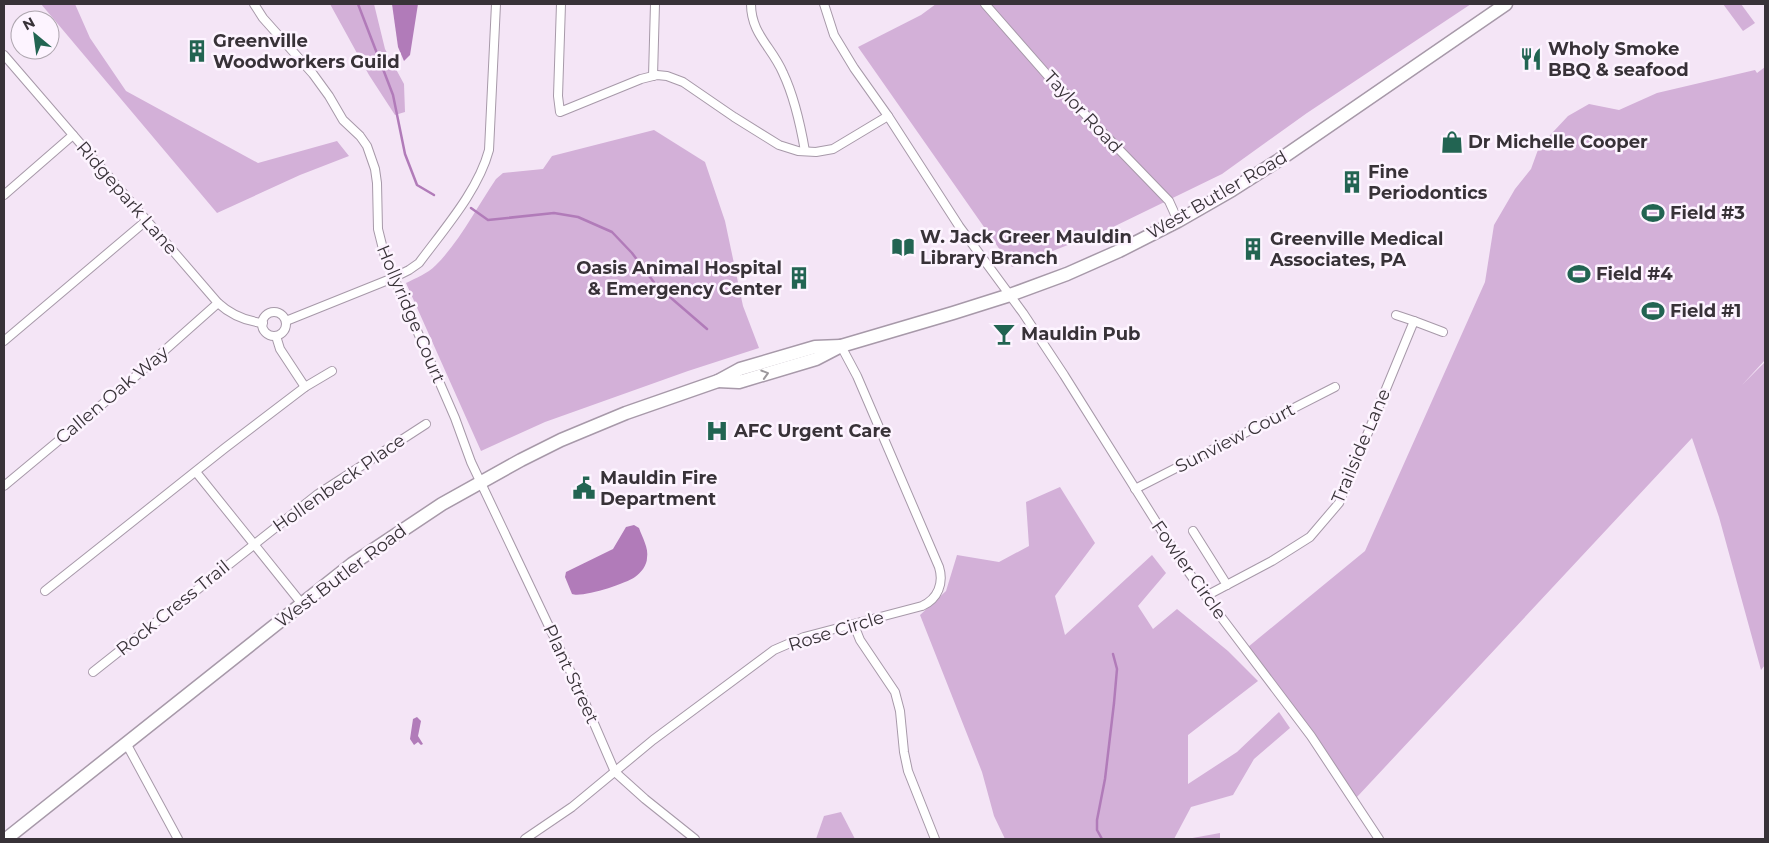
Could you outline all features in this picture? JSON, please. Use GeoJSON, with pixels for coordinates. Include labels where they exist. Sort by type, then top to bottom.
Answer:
{"type":"FeatureCollection","features":[{"type":"Feature","properties":{"kind":"main road","name":"West Butler Road"},"geometry":{"type":"LineString","coordinates":[[6,837],[352,564],[397,532],[481,482],[521,460],[600,423],[652,403],[718,382],[740,369],[816,347],[841,346],[953,314],[1067,274],[1111,255],[1178,221],[1232,190],[1279,160],[1506,4]]}},
{"type":"Feature","properties":{"kind":"street","name":"Hollyridge Court"},"geometry":{"type":"LineString","coordinates":[[254,4],[263,18],[314,74],[343,120],[360,136],[372,158],[377,182],[378,229],[385,257],[481,482]]}},
{"type":"Feature","properties":{"kind":"street"},"geometry":{"type":"LineString","coordinates":[[286,321],[393,278],[419,263],[478,180],[486,164],[489,150],[496,4]]}},
{"type":"Feature","properties":{"kind":"street"},"geometry":{"type":"LineString","coordinates":[[561,4],[558,96],[560,112],[640,79],[653,76],[668,76],[676,79],[779,145],[805,151],[816,152],[833,149],[888,116]]}},
{"type":"Feature","properties":{"kind":"street"},"geometry":{"type":"LineString","coordinates":[[653,76],[655,4]]}},
{"type":"Feature","properties":{"kind":"street"},"geometry":{"type":"LineString","coordinates":[[751,4],[753,23],[784,74],[803,137],[805,151]]}},
{"type":"Feature","properties":{"kind":"street","name":"Fowler Circle"},"geometry":{"type":"LineString","coordinates":[[824,4],[830,24],[840,45],[960,226],[1010,295],[1064,375],[1135,489],[1206,596],[1311,736],[1379,839]]}},
{"type":"Feature","properties":{"kind":"street","name":"Taylor Road"},"geometry":{"type":"LineString","coordinates":[[985,4],[1049,77],[1169,201],[1178,221]]}},
{"type":"Feature","properties":{"kind":"street","name":"Ridgepark Lane"},"geometry":{"type":"LineString","coordinates":[[4,55],[218,303],[227,312],[250,322],[263,323]]}},
{"type":"Feature","properties":{"kind":"street"},"geometry":{"type":"LineString","coordinates":[[4,195],[73,135]]}},
{"type":"Feature","properties":{"kind":"street"},"geometry":{"type":"LineString","coordinates":[[4,341],[147,220]]}},
{"type":"Feature","properties":{"kind":"street","name":"Callen Oak Way"},"geometry":{"type":"LineString","coordinates":[[4,486],[129,382],[218,303]]}},
{"type":"Feature","properties":{"kind":"street"},"geometry":{"type":"LineString","coordinates":[[272,313],[280,314],[286,321],[285,330],[276,336],[265,332],[263,323],[265,317],[272,313]]}},
{"type":"Feature","properties":{"kind":"street"},"geometry":{"type":"LineString","coordinates":[[1396,315],[1442,332]]}},
{"type":"Feature","properties":{"kind":"street","name":"Trailside Lane"},"geometry":{"type":"LineString","coordinates":[[1206,596],[1272,561],[1310,537],[1339,503],[1414,321]]}},
{"type":"Feature","properties":{"kind":"street"},"geometry":{"type":"LineString","coordinates":[[276,336],[280,349],[305,387]]}},
{"type":"Feature","properties":{"kind":"street","name":"Rose Circle"},"geometry":{"type":"LineString","coordinates":[[525,839],[572,807],[653,740],[769,653],[788,643],[804,638],[926,604],[938,592],[941,582],[940,573],[857,376],[841,346]]}},
{"type":"Feature","properties":{"kind":"street"},"geometry":{"type":"LineString","coordinates":[[45,591],[305,387],[332,371]]}},
{"type":"Feature","properties":{"kind":"street","name":"Sunview Court"},"geometry":{"type":"LineString","coordinates":[[1135,489],[1334,387]]}},
{"type":"Feature","properties":{"kind":"street","name":"Hollenbeck Place"},"geometry":{"type":"LineString","coordinates":[[254,544],[318,494],[426,424]]}},
{"type":"Feature","properties":{"kind":"street"},"geometry":{"type":"LineString","coordinates":[[196,472],[302,604]]}},
{"type":"Feature","properties":{"kind":"street","name":"Plant Street"},"geometry":{"type":"LineString","coordinates":[[481,482],[616,772],[645,799],[695,839]]}},
{"type":"Feature","properties":{"kind":"street"},"geometry":{"type":"LineString","coordinates":[[1193,531],[1227,585]]}},
{"type":"Feature","properties":{"kind":"street","name":"Rock Cress Trail"},"geometry":{"type":"LineString","coordinates":[[94,672],[254,544]]}},
{"type":"Feature","properties":{"kind":"street"},"geometry":{"type":"LineString","coordinates":[[854,625],[860,640],[895,692],[900,711],[908,771],[935,839]]}},
{"type":"Feature","properties":{"kind":"street"},"geometry":{"type":"LineString","coordinates":[[126,743],[178,839]]}},
{"type":"Feature","properties":{"kind":"shaded area"},"geometry":{"type":"Polygon","coordinates":[[[41,4],[75,4],[90,38],[126,91],[258,163],[337,141],[349,156],[300,175],[217,213],[60,27],[60,10],[46,10],[41,4]]]}},
{"type":"Feature","properties":{"kind":"shaded area"},"geometry":{"type":"Polygon","coordinates":[[[330,4],[374,4],[385,49],[404,84],[405,112],[395,115],[369,75],[330,4]]]}},
{"type":"Feature","properties":{"kind":"shaded area"},"geometry":{"type":"Polygon","coordinates":[[[392,4],[418,4],[410,55],[404,61],[398,47],[392,4]]]}},
{"type":"Feature","properties":{"kind":"shaded area"},"geometry":{"type":"Polygon","coordinates":[[[936,4],[1471,4],[1307,113],[1222,174],[1111,228],[1012,267],[858,47],[921,15],[936,4]]]}},
{"type":"Feature","properties":{"kind":"shaded area"},"geometry":{"type":"Polygon","coordinates":[[[1723,4],[1741,4],[1755,23],[1743,31],[1723,4]]]}},
{"type":"Feature","properties":{"kind":"shaded area"},"geometry":{"type":"Polygon","coordinates":[[[1765,67],[1765,360],[1742,385],[1765,362],[1765,665],[1761,670],[1719,517],[1692,438],[1357,797],[1336,773],[1248,647],[1365,551],[1485,282],[1494,225],[1515,189],[1531,169],[1539,147],[1568,116],[1589,104],[1619,110],[1657,93],[1755,70],[1757,73],[1765,67]]]}},
{"type":"Feature","properties":{"kind":"shaded area"},"geometry":{"type":"Polygon","coordinates":[[[654,130],[705,162],[725,221],[743,306],[759,348],[545,422],[481,451],[406,283],[429,271],[445,256],[461,235],[496,179],[503,173],[543,169],[552,156],[654,130]]]}},
{"type":"Feature","properties":{"kind":"shaded area"},"geometry":{"type":"Polygon","coordinates":[[[1060,487],[1095,543],[1055,596],[1065,635],[1152,555],[1166,573],[1138,606],[1153,629],[1177,609],[1228,651],[1258,681],[1188,735],[1188,784],[1237,752],[1279,712],[1290,728],[1254,759],[1233,795],[1191,807],[1174,839],[1005,839],[994,816],[982,772],[920,615],[946,591],[957,555],[999,562],[1029,546],[1026,502],[1060,487]]]}},
{"type":"Feature","properties":{"kind":"shaded area"},"geometry":{"type":"Polygon","coordinates":[[[634,525],[639,528],[647,550],[647,561],[641,571],[630,580],[613,587],[585,594],[572,594],[565,577],[566,572],[613,549],[626,527],[634,525]]]}},
{"type":"Feature","properties":{"kind":"shaded area"},"geometry":{"type":"Polygon","coordinates":[[[417,717],[421,721],[418,736],[423,744],[421,745],[418,742],[414,745],[410,739],[413,719],[417,717]]]}},
{"type":"Feature","properties":{"kind":"shaded area"},"geometry":{"type":"Polygon","coordinates":[[[841,812],[855,839],[816,839],[824,816],[841,812]]]}},
{"type":"Feature","properties":{"kind":"shaded area"},"geometry":{"type":"Polygon","coordinates":[[[1220,833],[1220,839],[1187,839],[1220,833]]]}},
{"type":"Feature","properties":{"kind":"waterway"},"geometry":{"type":"LineString","coordinates":[[358,4],[393,95],[405,154],[417,185],[434,195]]}},
{"type":"Feature","properties":{"kind":"waterway"},"geometry":{"type":"LineString","coordinates":[[471,208],[488,220],[554,213],[578,217],[612,232],[632,253],[656,285],[707,329]]}},
{"type":"Feature","properties":{"kind":"waterway"},"geometry":{"type":"LineString","coordinates":[[1102,839],[1097,830],[1097,820],[1105,779],[1114,703],[1117,669],[1113,654]]}},
{"type":"Feature","properties":{"kind":"place","name":"Greenville Woodworkers Guild"},"geometry":{"type":"Point","coordinates":[197,51]}},
{"type":"Feature","properties":{"kind":"place","name":"Wholy Smoke BBQ & seafood"},"geometry":{"type":"Point","coordinates":[1531,59]}},
{"type":"Feature","properties":{"kind":"place","name":"Dr Michelle Cooper"},"geometry":{"type":"Point","coordinates":[1452,142]}},
{"type":"Feature","properties":{"kind":"place","name":"Fine Periodontics"},"geometry":{"type":"Point","coordinates":[1352,182]}},
{"type":"Feature","properties":{"kind":"place","name":"Field #3"},"geometry":{"type":"Point","coordinates":[1653,213]}},
{"type":"Feature","properties":{"kind":"place","name":"W. Jack Greer Mauldin Library Branch"},"geometry":{"type":"Point","coordinates":[903,247]}},
{"type":"Feature","properties":{"kind":"place","name":"Greenville Medical Associates, PA"},"geometry":{"type":"Point","coordinates":[1253,249]}},
{"type":"Feature","properties":{"kind":"place","name":"Field #4"},"geometry":{"type":"Point","coordinates":[1579,274]}},
{"type":"Feature","properties":{"kind":"place","name":"Oasis Animal Hospital & Emergency Center"},"geometry":{"type":"Point","coordinates":[799,278]}},
{"type":"Feature","properties":{"kind":"place","name":"Field #1"},"geometry":{"type":"Point","coordinates":[1653,311]}},
{"type":"Feature","properties":{"kind":"place","name":"Mauldin Pub"},"geometry":{"type":"Point","coordinates":[1004,334]}},
{"type":"Feature","properties":{"kind":"place","name":"AFC Urgent Care"},"geometry":{"type":"Point","coordinates":[717,431]}},
{"type":"Feature","properties":{"kind":"place","name":"Mauldin Fire Department"},"geometry":{"type":"Point","coordinates":[584,488]}}]}
